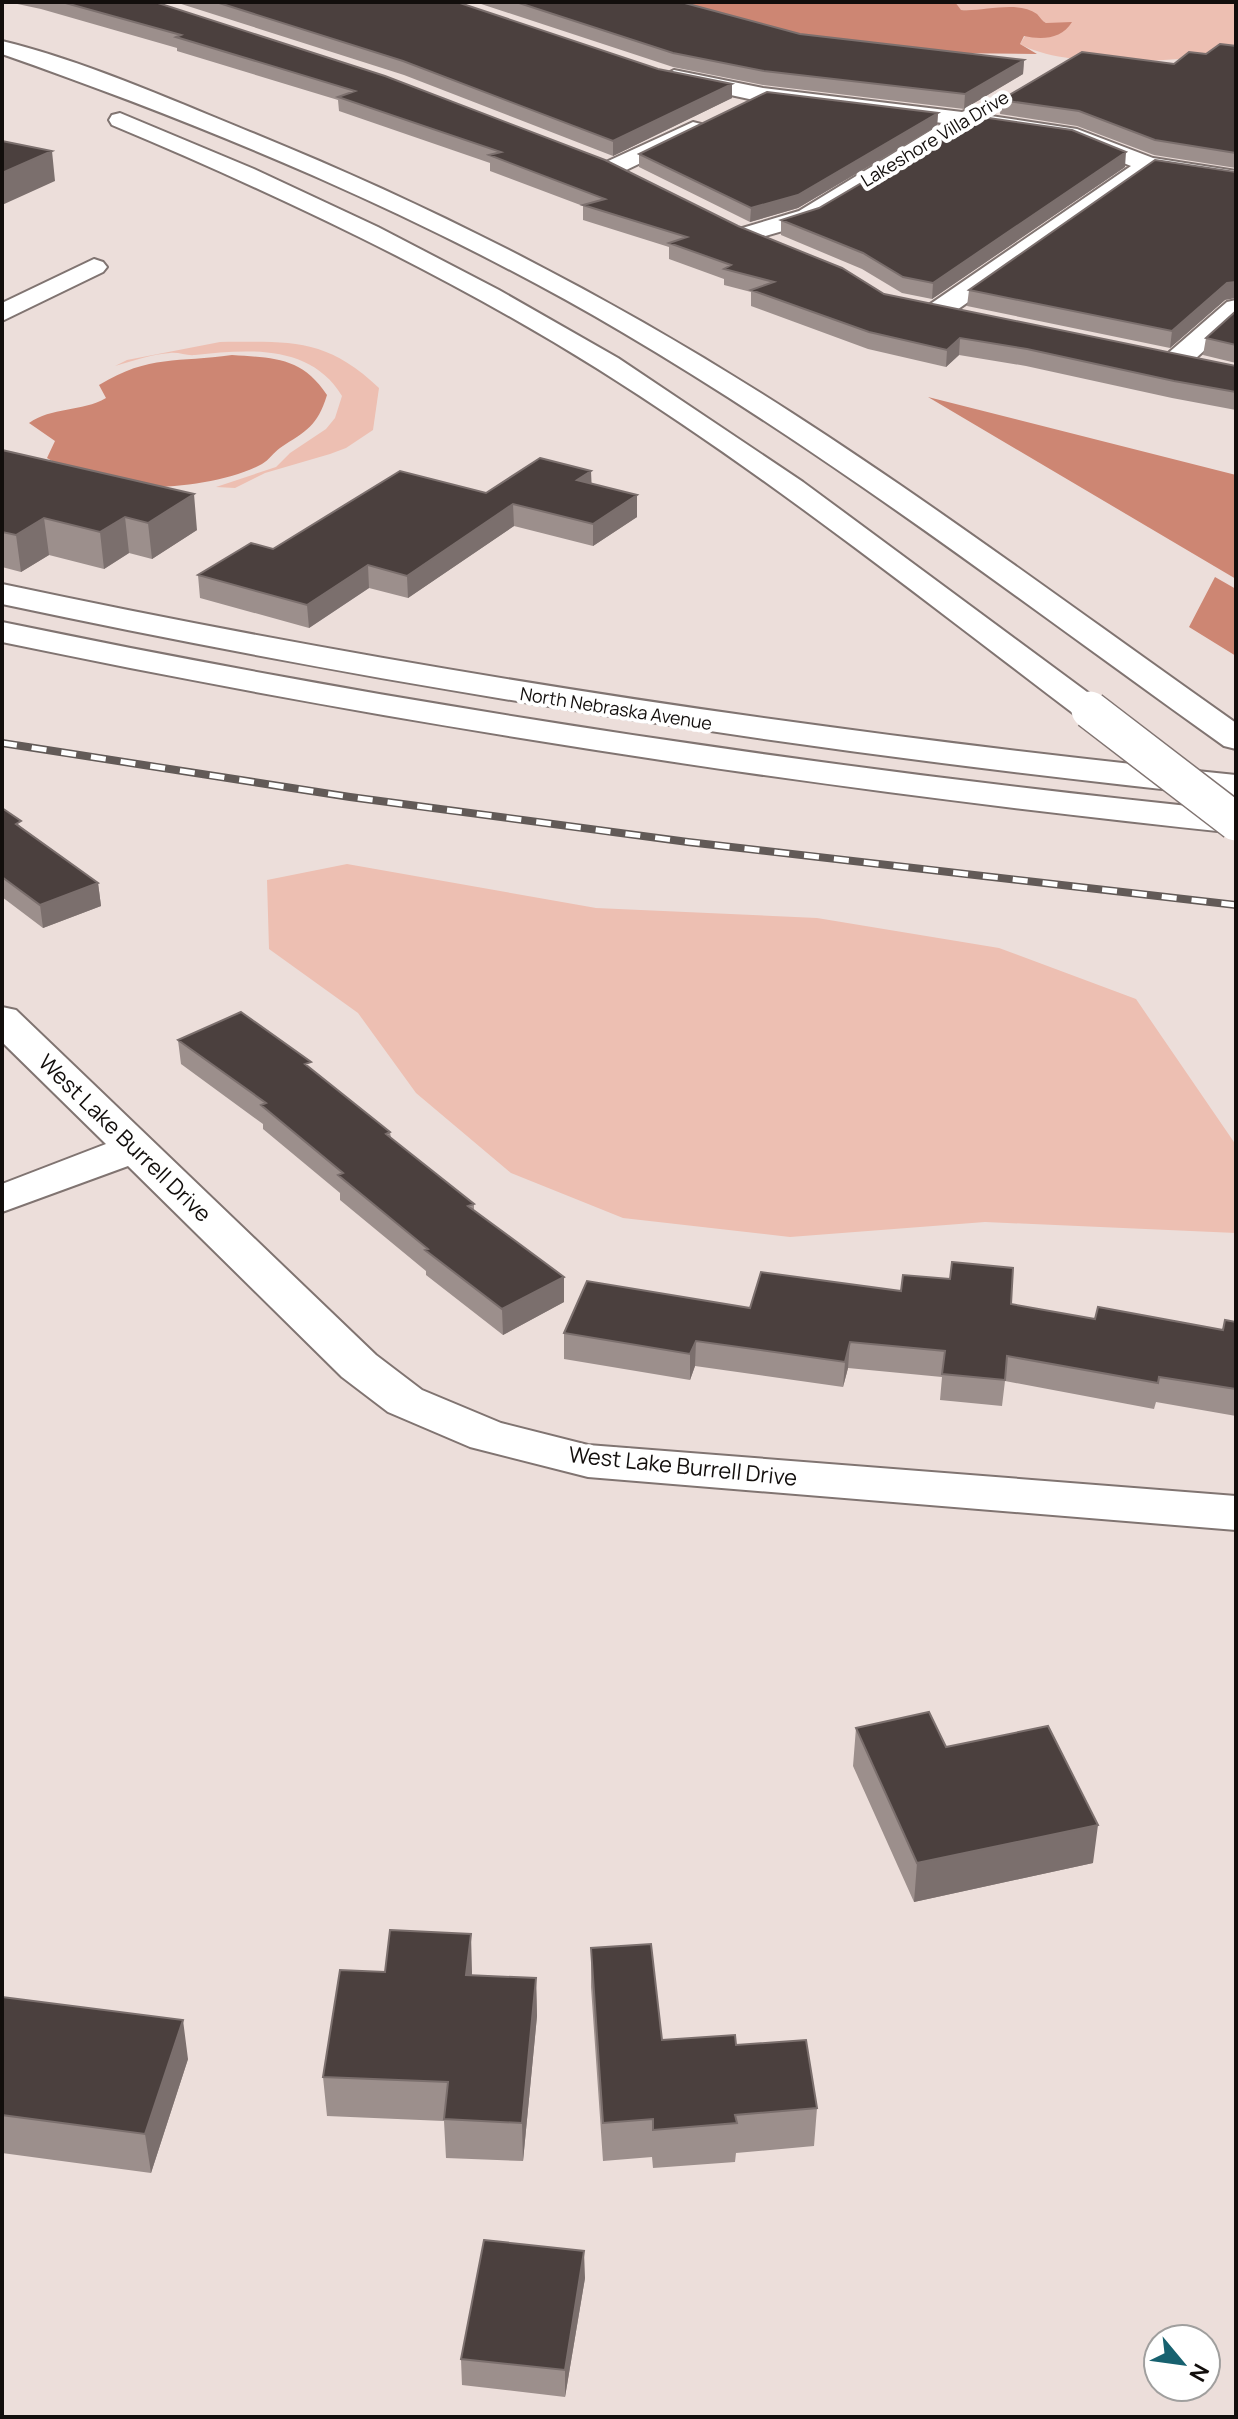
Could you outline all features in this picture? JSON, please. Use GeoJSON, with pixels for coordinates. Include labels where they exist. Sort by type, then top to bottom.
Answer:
{"type":"FeatureCollection","features":[{"type":"Feature","properties":{"kind":"main road"},"geometry":{"type":"LineString","coordinates":[[2,47],[129,91],[253,140],[432,221],[563,289],[714,375],[822,445],[1222,730]]}},
{"type":"Feature","properties":{"kind":"main road"},"geometry":{"type":"LineString","coordinates":[[652,70],[763,95],[1005,124],[1077,136],[1108,151],[1149,164],[1236,178]]}},
{"type":"Feature","properties":{"kind":"main road"},"geometry":{"type":"LineString","coordinates":[[736,108],[763,95]]}},
{"type":"Feature","properties":{"kind":"main road","name":"Lakeshore Villa Drive"},"geometry":{"type":"LineString","coordinates":[[787,250],[741,230],[808,216],[1003,98]]}},
{"type":"Feature","properties":{"kind":"main road"},"geometry":{"type":"LineString","coordinates":[[99,112],[286,190],[440,268],[604,362],[825,512],[1236,822]]}},
{"type":"Feature","properties":{"kind":"main road"},"geometry":{"type":"LineString","coordinates":[[641,181],[607,165],[709,121]]}},
{"type":"Feature","properties":{"kind":"main road"},"geometry":{"type":"LineString","coordinates":[[935,313],[1149,164]]}},
{"type":"Feature","properties":{"kind":"main road"},"geometry":{"type":"LineString","coordinates":[[2,313],[94,267]]}},
{"type":"Feature","properties":{"kind":"main road"},"geometry":{"type":"LineString","coordinates":[[907,305],[965,319]]}},
{"type":"Feature","properties":{"kind":"main road"},"geometry":{"type":"LineString","coordinates":[[1176,361],[1236,308]]}},
{"type":"Feature","properties":{"kind":"main road"},"geometry":{"type":"LineString","coordinates":[[1146,355],[1206,367]]}},
{"type":"Feature","properties":{"kind":"main road","name":"North Nebraska Avenue"},"geometry":{"type":"LineString","coordinates":[[2,594],[207,638],[562,701],[915,750],[1236,786]]}},
{"type":"Feature","properties":{"kind":"main road","name":"North Nebraska Avenue"},"geometry":{"type":"LineString","coordinates":[[2,632],[335,699],[612,745],[854,780],[1236,822]]}},
{"type":"Feature","properties":{"kind":"main road","name":"West Lake Burrell Drive"},"geometry":{"type":"LineString","coordinates":[[2,1019],[359,1366],[405,1401],[487,1436],[588,1461],[1236,1513]]}},
{"type":"Feature","properties":{"kind":"main road"},"geometry":{"type":"LineString","coordinates":[[2,1199],[135,1148]]}},
{"type":"Feature","properties":{"kind":"shaded area"},"geometry":{"type":"Polygon","coordinates":[[[654,2],[955,2],[961,10],[1020,8],[1037,14],[1046,23],[1072,22],[1063,32],[1051,37],[1024,36],[1020,44],[1037,54],[947,53],[840,43],[654,2]]]}},
{"type":"Feature","properties":{"kind":"shaded area"},"geometry":{"type":"Polygon","coordinates":[[[955,2],[1236,2],[1236,51],[1157,60],[1066,58],[1020,44],[1025,36],[1046,23],[1034,16],[1003,9],[960,10],[955,2]]]}},
{"type":"Feature","properties":{"kind":"shaded area"},"geometry":{"type":"Polygon","coordinates":[[[220,342],[287,343],[323,351],[341,359],[379,388],[373,430],[346,448],[330,454],[265,473],[235,488],[216,487],[276,467],[290,453],[326,429],[335,418],[342,396],[329,379],[313,367],[277,354],[170,353],[115,366],[127,360],[220,342]]]}},
{"type":"Feature","properties":{"kind":"shaded area"},"geometry":{"type":"Polygon","coordinates":[[[232,355],[274,359],[297,366],[308,373],[327,395],[315,421],[304,432],[262,464],[249,470],[200,483],[166,487],[114,483],[47,458],[55,441],[29,423],[47,414],[87,406],[106,398],[99,385],[134,368],[164,361],[232,355]]]}},
{"type":"Feature","properties":{"kind":"shaded area"},"geometry":{"type":"Polygon","coordinates":[[[928,397],[1236,475],[1236,579],[928,397]]]}},
{"type":"Feature","properties":{"kind":"shaded area"},"geometry":{"type":"Polygon","coordinates":[[[1215,577],[1236,589],[1236,656],[1189,627],[1215,577]]]}},
{"type":"Feature","properties":{"kind":"shaded area"},"geometry":{"type":"Polygon","coordinates":[[[347,864],[596,908],[817,918],[999,948],[1136,999],[1236,1145],[1236,1233],[985,1222],[790,1237],[623,1218],[511,1173],[416,1093],[358,1013],[269,949],[267,880],[347,864]]]}},
{"type":"Feature","properties":{"kind":"building"},"geometry":{"type":"Polygon","coordinates":[[[62,2],[155,2],[385,76],[605,160],[738,226],[842,268],[884,294],[1236,366],[1236,392],[960,338],[947,350],[869,332],[751,290],[774,282],[724,269],[731,265],[669,243],[687,237],[583,205],[605,199],[489,155],[501,152],[338,97],[355,91],[176,37],[181,35],[62,2]]]}},
{"type":"Feature","properties":{"kind":"building"},"geometry":{"type":"Polygon","coordinates":[[[216,2],[457,2],[658,69],[732,84],[613,141],[403,61],[216,2]]]}},
{"type":"Feature","properties":{"kind":"building"},"geometry":{"type":"Polygon","coordinates":[[[516,2],[681,2],[800,34],[1024,60],[965,94],[764,71],[673,53],[516,2]]]}},
{"type":"Feature","properties":{"kind":"building"},"geometry":{"type":"Polygon","coordinates":[[[1220,44],[1236,46],[1236,153],[1155,140],[1079,111],[1001,100],[1082,52],[1174,64],[1189,52],[1206,54],[1220,44]]]}},
{"type":"Feature","properties":{"kind":"building"},"geometry":{"type":"Polygon","coordinates":[[[767,92],[938,113],[798,195],[751,208],[639,154],[767,92]]]}},
{"type":"Feature","properties":{"kind":"building"},"geometry":{"type":"Polygon","coordinates":[[[975,116],[1072,130],[1126,152],[933,283],[903,277],[863,253],[781,220],[819,208],[975,116]]]}},
{"type":"Feature","properties":{"kind":"building"},"geometry":{"type":"Polygon","coordinates":[[[2,141],[52,151],[2,173],[2,141]]]}},
{"type":"Feature","properties":{"kind":"building"},"geometry":{"type":"Polygon","coordinates":[[[1155,160],[1236,172],[1236,282],[1227,283],[1172,331],[969,290],[1155,160]]]}},
{"type":"Feature","properties":{"kind":"building"},"geometry":{"type":"Polygon","coordinates":[[[1236,311],[1236,345],[1206,338],[1236,311]]]}},
{"type":"Feature","properties":{"kind":"building"},"geometry":{"type":"Polygon","coordinates":[[[2,450],[194,494],[148,523],[125,517],[100,532],[44,518],[16,535],[2,532],[2,450]]]}},
{"type":"Feature","properties":{"kind":"building"},"geometry":{"type":"Polygon","coordinates":[[[540,458],[591,471],[577,480],[637,495],[593,524],[513,504],[407,576],[368,565],[307,605],[198,575],[251,543],[273,549],[400,471],[486,493],[540,458]]]}},
{"type":"Feature","properties":{"kind":"building"},"geometry":{"type":"Polygon","coordinates":[[[2,808],[21,821],[16,824],[98,883],[40,905],[2,877],[2,808]]]}},
{"type":"Feature","properties":{"kind":"building"},"geometry":{"type":"Polygon","coordinates":[[[241,1012],[311,1062],[305,1064],[474,1204],[468,1206],[564,1277],[502,1309],[425,1250],[428,1249],[338,1175],[343,1173],[261,1105],[266,1103],[178,1040],[241,1012]]]}},
{"type":"Feature","properties":{"kind":"building"},"geometry":{"type":"Polygon","coordinates":[[[952,1262],[1013,1268],[1011,1304],[1095,1319],[1098,1307],[1223,1330],[1225,1320],[1236,1322],[1236,1389],[1159,1377],[1158,1383],[1007,1356],[1005,1380],[942,1374],[945,1351],[850,1342],[845,1362],[696,1341],[690,1354],[564,1333],[587,1281],[750,1308],[761,1272],[901,1291],[903,1275],[950,1279],[952,1262]]]}},
{"type":"Feature","properties":{"kind":"building"},"geometry":{"type":"Polygon","coordinates":[[[929,1712],[946,1747],[1048,1726],[1098,1825],[917,1863],[856,1728],[929,1712]]]}},
{"type":"Feature","properties":{"kind":"building"},"geometry":{"type":"Polygon","coordinates":[[[390,1930],[471,1934],[466,1975],[536,1978],[522,2123],[444,2119],[448,2082],[323,2077],[340,1970],[385,1972],[390,1930]]]}},
{"type":"Feature","properties":{"kind":"building"},"geometry":{"type":"Polygon","coordinates":[[[651,1944],[662,2040],[735,2035],[736,2045],[806,2040],[817,2108],[735,2115],[737,2123],[653,2130],[653,2119],[603,2123],[591,1948],[651,1944]]]}},
{"type":"Feature","properties":{"kind":"building"},"geometry":{"type":"Polygon","coordinates":[[[2,1997],[183,2020],[145,2134],[2,2115],[2,1997]]]}},
{"type":"Feature","properties":{"kind":"building"},"geometry":{"type":"Polygon","coordinates":[[[484,2240],[584,2251],[565,2370],[461,2359],[484,2240]]]}},
{"type":"Feature","properties":{"kind":"railway"},"geometry":{"type":"LineString","coordinates":[[2,743],[350,797],[688,842],[1236,905]]}}]}
